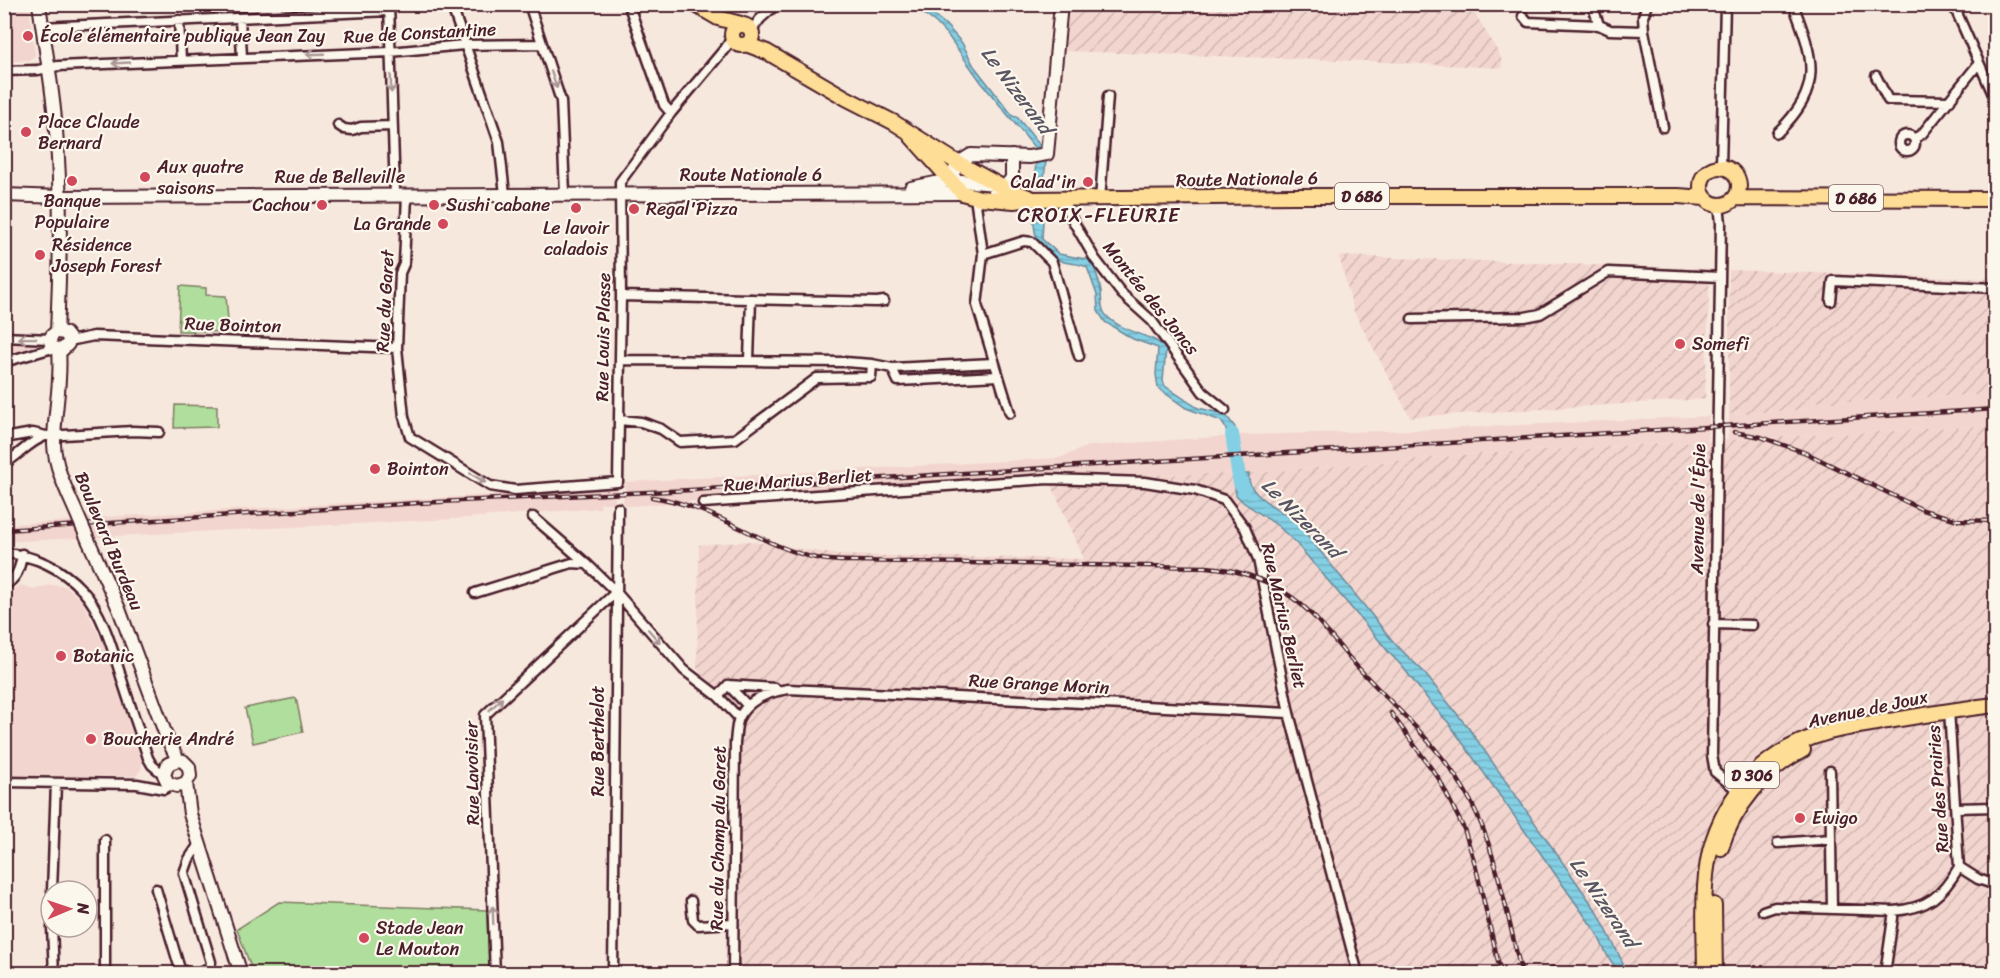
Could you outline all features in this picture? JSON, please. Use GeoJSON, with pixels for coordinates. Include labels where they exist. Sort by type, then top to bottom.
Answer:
{"type":"FeatureCollection","features":[{"type":"Feature","properties":{"kind":"main road","name":"Boulevard Burdeau"},"geometry":{"type":"LineString","coordinates":[[39,4],[57,132],[60,196],[58,340],[60,368],[50,435],[58,464],[79,519],[123,620],[167,738],[173,774],[190,814],[241,974]]}},
{"type":"Feature","properties":{"kind":"main road"},"geometry":{"type":"LineString","coordinates":[[694,4],[718,18],[740,36],[846,98],[893,122],[910,135],[1000,186]]}},
{"type":"Feature","properties":{"kind":"main road"},"geometry":{"type":"LineString","coordinates":[[951,180],[958,163],[971,155],[1029,157],[1047,154],[1061,4]]}},
{"type":"Feature","properties":{"kind":"main road"},"geometry":{"type":"LineString","coordinates":[[910,135],[951,180],[969,195],[1000,186],[1012,178],[1012,156]]}},
{"type":"Feature","properties":{"kind":"main road"},"geometry":{"type":"LineString","coordinates":[[1715,166],[1721,166],[1732,171],[1738,180],[1737,192],[1725,204],[1719,205],[1705,198],[1700,189],[1700,183],[1705,173],[1715,166]]}},
{"type":"Feature","properties":{"kind":"main road","name":"Route Nationale 6"},"geometry":{"type":"LineString","coordinates":[[884,193],[951,180],[1000,186],[1039,199]]}},
{"type":"Feature","properties":{"kind":"main road"},"geometry":{"type":"LineString","coordinates":[[1678,196],[1700,183]]}},
{"type":"Feature","properties":{"kind":"main road","name":"D 686"},"geometry":{"type":"LineString","coordinates":[[1737,192],[1762,197],[1995,199]]}},
{"type":"Feature","properties":{"kind":"main road","name":"Rue de Belleville"},"geometry":{"type":"LineString","coordinates":[[60,196],[619,193]]}},
{"type":"Feature","properties":{"kind":"main road","name":"Route Nationale 6"},"geometry":{"type":"LineString","coordinates":[[619,193],[884,193],[969,195],[1014,201],[1295,196],[1678,196],[1705,198]]}},
{"type":"Feature","properties":{"kind":"main road","name":"D 686"},"geometry":{"type":"LineString","coordinates":[[4,195],[60,196]]}},
{"type":"Feature","properties":{"kind":"main road","name":"Avenue de Joux"},"geometry":{"type":"LineString","coordinates":[[1705,974],[1706,875],[1710,851],[1720,820],[1772,757],[1804,741],[1842,729],[1949,715],[1995,705]]}},
{"type":"Feature","properties":{"kind":"main road","name":"Avenue de Joux"},"geometry":{"type":"LineString","coordinates":[[1949,715],[1995,713]]}},
{"type":"Feature","properties":{"kind":"main road","name":"Avenue de Joux"},"geometry":{"type":"LineString","coordinates":[[1715,974],[1714,880],[1726,832],[1743,794]]}},
{"type":"Feature","properties":{"kind":"street"},"geometry":{"type":"LineString","coordinates":[[451,4],[499,142],[505,194]]}},
{"type":"Feature","properties":{"kind":"street"},"geometry":{"type":"LineString","coordinates":[[529,4],[561,101],[565,193]]}},
{"type":"Feature","properties":{"kind":"street"},"geometry":{"type":"LineString","coordinates":[[619,193],[620,182],[671,112],[740,36],[777,4]]}},
{"type":"Feature","properties":{"kind":"street"},"geometry":{"type":"LineString","coordinates":[[1592,4],[1599,25]]}},
{"type":"Feature","properties":{"kind":"street"},"geometry":{"type":"LineString","coordinates":[[1647,4],[1643,17],[1644,31],[1663,127]]}},
{"type":"Feature","properties":{"kind":"street"},"geometry":{"type":"LineString","coordinates":[[1721,166],[1725,4]]}},
{"type":"Feature","properties":{"kind":"street"},"geometry":{"type":"LineString","coordinates":[[1776,133],[1791,119],[1806,94],[1811,70],[1809,47],[1793,4]]}},
{"type":"Feature","properties":{"kind":"street"},"geometry":{"type":"LineString","coordinates":[[1953,4],[1995,101]]}},
{"type":"Feature","properties":{"kind":"street"},"geometry":{"type":"LineString","coordinates":[[629,6],[664,105],[671,112]]}},
{"type":"Feature","properties":{"kind":"street"},"geometry":{"type":"LineString","coordinates":[[42,27],[240,18],[389,8]]}},
{"type":"Feature","properties":{"kind":"street","name":"Rue du Garet"},"geometry":{"type":"LineString","coordinates":[[389,8],[392,126],[401,195],[404,264],[400,273],[397,348],[404,417],[410,437],[490,486],[515,490],[618,482]]}},
{"type":"Feature","properties":{"kind":"street"},"geometry":{"type":"LineString","coordinates":[[1523,16],[1528,22],[1599,25],[1610,30],[1644,31]]}},
{"type":"Feature","properties":{"kind":"street"},"geometry":{"type":"LineString","coordinates":[[240,18],[242,57]]}},
{"type":"Feature","properties":{"kind":"street"},"geometry":{"type":"LineString","coordinates":[[179,20],[181,60]]}},
{"type":"Feature","properties":{"kind":"street","name":"Rue de Constantine"},"geometry":{"type":"LineString","coordinates":[[4,71],[181,60],[390,52],[464,45],[542,44]]}},
{"type":"Feature","properties":{"kind":"street"},"geometry":{"type":"LineString","coordinates":[[1914,139],[1922,134],[1979,63]]}},
{"type":"Feature","properties":{"kind":"street"},"geometry":{"type":"LineString","coordinates":[[1876,76],[1888,100],[1950,101]]}},
{"type":"Feature","properties":{"kind":"street"},"geometry":{"type":"LineString","coordinates":[[1100,200],[1108,96]]}},
{"type":"Feature","properties":{"kind":"street"},"geometry":{"type":"LineString","coordinates":[[338,125],[352,130],[361,127],[392,126]]}},
{"type":"Feature","properties":{"kind":"street","name":"Rue Louis Plasse"},"geometry":{"type":"LineString","coordinates":[[618,482],[621,296],[619,193]]}},
{"type":"Feature","properties":{"kind":"street"},"geometry":{"type":"LineString","coordinates":[[969,195],[983,254],[977,305],[1010,413]]}},
{"type":"Feature","properties":{"kind":"street","name":"Montée des Joncs"},"geometry":{"type":"LineString","coordinates":[[1061,200],[1095,258],[1122,294],[1152,321],[1203,392],[1225,410]]}},
{"type":"Feature","properties":{"kind":"street","name":"Avenue de l'Épie"},"geometry":{"type":"LineString","coordinates":[[1719,205],[1720,277],[1712,755],[1715,772],[1743,794]]}},
{"type":"Feature","properties":{"kind":"street"},"geometry":{"type":"LineString","coordinates":[[983,254],[1024,241],[1032,242],[1052,262],[1079,356]]}},
{"type":"Feature","properties":{"kind":"street"},"geometry":{"type":"LineString","coordinates":[[1412,319],[1540,314],[1608,272],[1720,277]]}},
{"type":"Feature","properties":{"kind":"street"},"geometry":{"type":"LineString","coordinates":[[1831,301],[1833,281],[1995,288]]}},
{"type":"Feature","properties":{"kind":"street"},"geometry":{"type":"LineString","coordinates":[[621,296],[877,302],[884,300]]}},
{"type":"Feature","properties":{"kind":"street"},"geometry":{"type":"LineString","coordinates":[[749,360],[751,298]]}},
{"type":"Feature","properties":{"kind":"street","name":"Rue Bointon"},"geometry":{"type":"LineString","coordinates":[[4,337],[58,340],[94,336],[397,348]]}},
{"type":"Feature","properties":{"kind":"street"},"geometry":{"type":"LineString","coordinates":[[4,362],[58,340]]}},
{"type":"Feature","properties":{"kind":"street"},"geometry":{"type":"LineString","coordinates":[[620,360],[749,360],[872,364],[892,368],[994,363]]}},
{"type":"Feature","properties":{"kind":"street"},"geometry":{"type":"LineString","coordinates":[[619,420],[641,422],[661,429],[680,442],[735,439],[817,378],[871,377],[872,364]]}},
{"type":"Feature","properties":{"kind":"street"},"geometry":{"type":"LineString","coordinates":[[892,368],[898,381],[998,376]]}},
{"type":"Feature","properties":{"kind":"street"},"geometry":{"type":"LineString","coordinates":[[4,438],[33,433],[50,435],[159,432]]}},
{"type":"Feature","properties":{"kind":"street"},"geometry":{"type":"LineString","coordinates":[[4,464],[15,458],[38,438],[50,435]]}},
{"type":"Feature","properties":{"kind":"street","name":"Rue Marius Berliet"},"geometry":{"type":"LineString","coordinates":[[704,503],[1048,479],[1145,483],[1195,489],[1224,500],[1245,528],[1258,559],[1289,713],[1358,974]]}},
{"type":"Feature","properties":{"kind":"street","name":"Rue Berthelot"},"geometry":{"type":"LineString","coordinates":[[613,974],[618,508]]}},
{"type":"Feature","properties":{"kind":"street"},"geometry":{"type":"LineString","coordinates":[[533,517],[616,592],[684,670],[718,696],[739,718]]}},
{"type":"Feature","properties":{"kind":"street"},"geometry":{"type":"LineString","coordinates":[[4,554],[22,554],[66,574],[84,591],[101,620],[113,649],[152,765],[173,774]]}},
{"type":"Feature","properties":{"kind":"street"},"geometry":{"type":"LineString","coordinates":[[4,586],[12,581],[19,571],[22,554]]}},
{"type":"Feature","properties":{"kind":"street"},"geometry":{"type":"LineString","coordinates":[[475,593],[572,563],[587,564]]}},
{"type":"Feature","properties":{"kind":"street","name":"Rue Lavoisier"},"geometry":{"type":"LineString","coordinates":[[495,974],[485,715],[616,592]]}},
{"type":"Feature","properties":{"kind":"street"},"geometry":{"type":"LineString","coordinates":[[1713,624],[1752,625]]}},
{"type":"Feature","properties":{"kind":"street"},"geometry":{"type":"LineString","coordinates":[[718,696],[728,685],[748,706]]}},
{"type":"Feature","properties":{"kind":"street","name":"Rue Grange Morin"},"geometry":{"type":"LineString","coordinates":[[728,685],[1289,713]]}},
{"type":"Feature","properties":{"kind":"street","name":"Rue Grange Morin"},"geometry":{"type":"LineString","coordinates":[[748,706],[765,693],[788,688]]}},
{"type":"Feature","properties":{"kind":"street","name":"Rue du Champ du Garet"},"geometry":{"type":"LineString","coordinates":[[733,974],[735,743],[739,718],[748,706]]}},
{"type":"Feature","properties":{"kind":"street","name":"Rue des Prairies"},"geometry":{"type":"LineString","coordinates":[[1763,911],[1775,907],[1911,909],[1929,902],[1946,888],[1959,867],[1949,715]]}},
{"type":"Feature","properties":{"kind":"street"},"geometry":{"type":"LineString","coordinates":[[1830,771],[1832,909]]}},
{"type":"Feature","properties":{"kind":"street"},"geometry":{"type":"LineString","coordinates":[[4,782],[137,784],[152,788],[173,774]]}},
{"type":"Feature","properties":{"kind":"street"},"geometry":{"type":"LineString","coordinates":[[52,879],[56,783]]}},
{"type":"Feature","properties":{"kind":"street"},"geometry":{"type":"LineString","coordinates":[[1956,808],[1995,807]]}},
{"type":"Feature","properties":{"kind":"street"},"geometry":{"type":"LineString","coordinates":[[1778,843],[1831,839]]}},
{"type":"Feature","properties":{"kind":"street"},"geometry":{"type":"LineString","coordinates":[[105,840],[105,974]]}},
{"type":"Feature","properties":{"kind":"street"},"geometry":{"type":"LineString","coordinates":[[197,974],[210,967],[211,962],[184,873],[189,859],[199,844]]}},
{"type":"Feature","properties":{"kind":"street"},"geometry":{"type":"LineString","coordinates":[[1959,867],[1978,879],[1995,885]]}},
{"type":"Feature","properties":{"kind":"street"},"geometry":{"type":"LineString","coordinates":[[156,889],[180,969],[190,974]]}},
{"type":"Feature","properties":{"kind":"street"},"geometry":{"type":"LineString","coordinates":[[691,901],[693,920],[698,925],[733,923]]}},
{"type":"Feature","properties":{"kind":"street"},"geometry":{"type":"LineString","coordinates":[[1885,974],[1894,910]]}},
{"type":"Feature","properties":{"kind":"street"},"geometry":{"type":"LineString","coordinates":[[53,939],[54,974]]}},
{"type":"Feature","properties":{"kind":"shaded area"},"geometry":{"type":"Polygon","coordinates":[[[5,4],[29,5],[35,55],[30,60],[5,62],[5,4]]]}},
{"type":"Feature","properties":{"kind":"shaded area"},"geometry":{"type":"Polygon","coordinates":[[[1069,5],[1470,5],[1501,57],[1502,68],[1065,51],[1069,5]]]}},
{"type":"Feature","properties":{"kind":"shaded area"},"geometry":{"type":"Polygon","coordinates":[[[1339,256],[1710,269],[1705,399],[1410,417],[1354,312],[1339,256]]]}},
{"type":"Feature","properties":{"kind":"shaded area"},"geometry":{"type":"Polygon","coordinates":[[[1729,270],[1995,279],[1995,394],[1810,403],[1810,409],[1729,414],[1729,270]]]}},
{"type":"Feature","properties":{"kind":"shaded area"},"geometry":{"type":"Polygon","coordinates":[[[5,340],[33,342],[33,347],[5,354],[5,340]]]}},
{"type":"Feature","properties":{"kind":"shaded area"},"geometry":{"type":"Polygon","coordinates":[[[1995,394],[1995,425],[1728,440],[1729,414],[1809,409],[1810,403],[1995,394]]]}},
{"type":"Feature","properties":{"kind":"shaded area"},"geometry":{"type":"Polygon","coordinates":[[[1709,416],[1708,441],[1477,454],[1255,473],[1048,477],[627,506],[623,502],[626,482],[1059,458],[1088,446],[1245,435],[1417,430],[1709,416]]]}},
{"type":"Feature","properties":{"kind":"shaded area"},"geometry":{"type":"Polygon","coordinates":[[[1995,425],[1995,973],[740,973],[742,733],[697,668],[699,545],[749,541],[839,555],[1084,559],[1048,477],[1255,473],[1477,454],[1995,425]]]}},
{"type":"Feature","properties":{"kind":"shaded area"},"geometry":{"type":"Polygon","coordinates":[[[615,488],[615,503],[601,503],[600,508],[453,519],[95,537],[86,518],[615,488]]]}},
{"type":"Feature","properties":{"kind":"shaded area"},"geometry":{"type":"Polygon","coordinates":[[[71,521],[79,538],[5,542],[5,524],[71,521]]]}},
{"type":"Feature","properties":{"kind":"shaded area"},"geometry":{"type":"Polygon","coordinates":[[[21,585],[34,589],[51,585],[65,586],[82,600],[104,646],[142,763],[141,770],[136,776],[15,777],[11,774],[9,770],[5,597],[7,593],[21,585]]]}},
{"type":"Feature","properties":{"kind":"green space"},"geometry":{"type":"Polygon","coordinates":[[[180,286],[206,288],[206,295],[226,296],[229,332],[178,331],[180,286]]]}},
{"type":"Feature","properties":{"kind":"green space"},"geometry":{"type":"Polygon","coordinates":[[[175,405],[217,406],[217,427],[174,428],[175,405]]]}},
{"type":"Feature","properties":{"kind":"green space"},"geometry":{"type":"Polygon","coordinates":[[[296,698],[303,732],[253,743],[245,708],[296,698]]]}},
{"type":"Feature","properties":{"kind":"green space","name":"Stade Jean Le Mouton"},"geometry":{"type":"Polygon","coordinates":[[[279,902],[487,910],[489,973],[253,973],[237,929],[279,902]]]}},
{"type":"Feature","properties":{"kind":"water"},"geometry":{"type":"Polygon","coordinates":[[[912,5],[922,5],[946,25],[962,43],[974,66],[1013,116],[1017,117],[1039,144],[1041,150],[1034,150],[1034,147],[981,82],[949,37],[936,23],[912,5]]]}},
{"type":"Feature","properties":{"kind":"water"},"geometry":{"type":"Polygon","coordinates":[[[1036,161],[1046,161],[1043,187],[1034,186],[1036,161]]]}},
{"type":"Feature","properties":{"kind":"water"},"geometry":{"type":"Polygon","coordinates":[[[1033,204],[1044,204],[1042,239],[1059,254],[1090,260],[1099,283],[1105,314],[1119,325],[1154,340],[1166,349],[1163,381],[1165,386],[1198,408],[1225,414],[1235,427],[1238,450],[1234,450],[1221,421],[1186,408],[1158,388],[1156,374],[1158,348],[1133,339],[1105,322],[1098,311],[1097,295],[1087,267],[1054,258],[1041,247],[1035,231],[1033,204]]]}},
{"type":"Feature","properties":{"kind":"water"},"geometry":{"type":"Polygon","coordinates":[[[1233,470],[1249,474],[1249,482],[1253,490],[1299,525],[1396,645],[1422,670],[1470,730],[1598,913],[1628,973],[1619,973],[1596,932],[1448,722],[1296,543],[1278,526],[1236,495],[1233,470]]]}},
{"type":"Feature","properties":{"kind":"waterway","name":"Le Nizerand"},"geometry":{"type":"LineString","coordinates":[[1232,434],[1240,483],[1244,488]]}},
{"type":"Feature","properties":{"kind":"railway"},"geometry":{"type":"LineString","coordinates":[[4,530],[418,503],[691,490],[1996,409]]}},
{"type":"Feature","properties":{"kind":"railway"},"geometry":{"type":"LineString","coordinates":[[1734,432],[1761,437],[1806,453],[1923,510],[1958,520],[1996,521]]}},
{"type":"Feature","properties":{"kind":"railway"},"geometry":{"type":"LineString","coordinates":[[652,497],[696,508],[775,544],[825,560],[1206,567],[1248,575],[1269,583],[1297,601],[1314,617],[1353,662],[1431,744],[1458,780],[1470,800],[1487,840],[1522,974]]}},
{"type":"Feature","properties":{"kind":"railway"},"geometry":{"type":"LineString","coordinates":[[1391,713],[1439,779],[1464,829],[1475,864],[1501,974]]}},
{"type":"Feature","properties":{"kind":"place","name":"École élémentaire publique Jean Zay"},"geometry":{"type":"Point","coordinates":[28,36]}},
{"type":"Feature","properties":{"kind":"place","name":"Place Claude Bernard"},"geometry":{"type":"Point","coordinates":[26,132]}},
{"type":"Feature","properties":{"kind":"place","name":"Aux quatre saisons"},"geometry":{"type":"Point","coordinates":[145,177]}},
{"type":"Feature","properties":{"kind":"place","name":"Banque Populaire"},"geometry":{"type":"Point","coordinates":[72,181]}},
{"type":"Feature","properties":{"kind":"place","name":"Calad'in"},"geometry":{"type":"Point","coordinates":[1088,182]}},
{"type":"Feature","properties":{"kind":"place","name":"Cachou"},"geometry":{"type":"Point","coordinates":[322,205]}},
{"type":"Feature","properties":{"kind":"place","name":"Sushi cabane"},"geometry":{"type":"Point","coordinates":[434,205]}},
{"type":"Feature","properties":{"kind":"place","name":"Le lavoir caladois"},"geometry":{"type":"Point","coordinates":[576,208]}},
{"type":"Feature","properties":{"kind":"place","name":"Regal'Pizza"},"geometry":{"type":"Point","coordinates":[634,209]}},
{"type":"Feature","properties":{"kind":"place","name":"La Grande"},"geometry":{"type":"Point","coordinates":[443,224]}},
{"type":"Feature","properties":{"kind":"place","name":"Résidence Joseph Forest"},"geometry":{"type":"Point","coordinates":[40,255]}},
{"type":"Feature","properties":{"kind":"place","name":"Somefi"},"geometry":{"type":"Point","coordinates":[1680,344]}},
{"type":"Feature","properties":{"kind":"place","name":"Bointon"},"geometry":{"type":"Point","coordinates":[375,469]}},
{"type":"Feature","properties":{"kind":"place","name":"Botanic"},"geometry":{"type":"Point","coordinates":[61,656]}},
{"type":"Feature","properties":{"kind":"place","name":"Boucherie André"},"geometry":{"type":"Point","coordinates":[91,739]}},
{"type":"Feature","properties":{"kind":"place","name":"Ewigo"},"geometry":{"type":"Point","coordinates":[1800,818]}},
{"type":"Feature","properties":{"kind":"place","name":"Stade Jean Le Mouton"},"geometry":{"type":"Point","coordinates":[364,938]}},
{"type":"Feature","properties":{"kind":"district","name":"CROIX-FLEURIE"},"geometry":{"type":"Point","coordinates":[1099,215]}}]}
